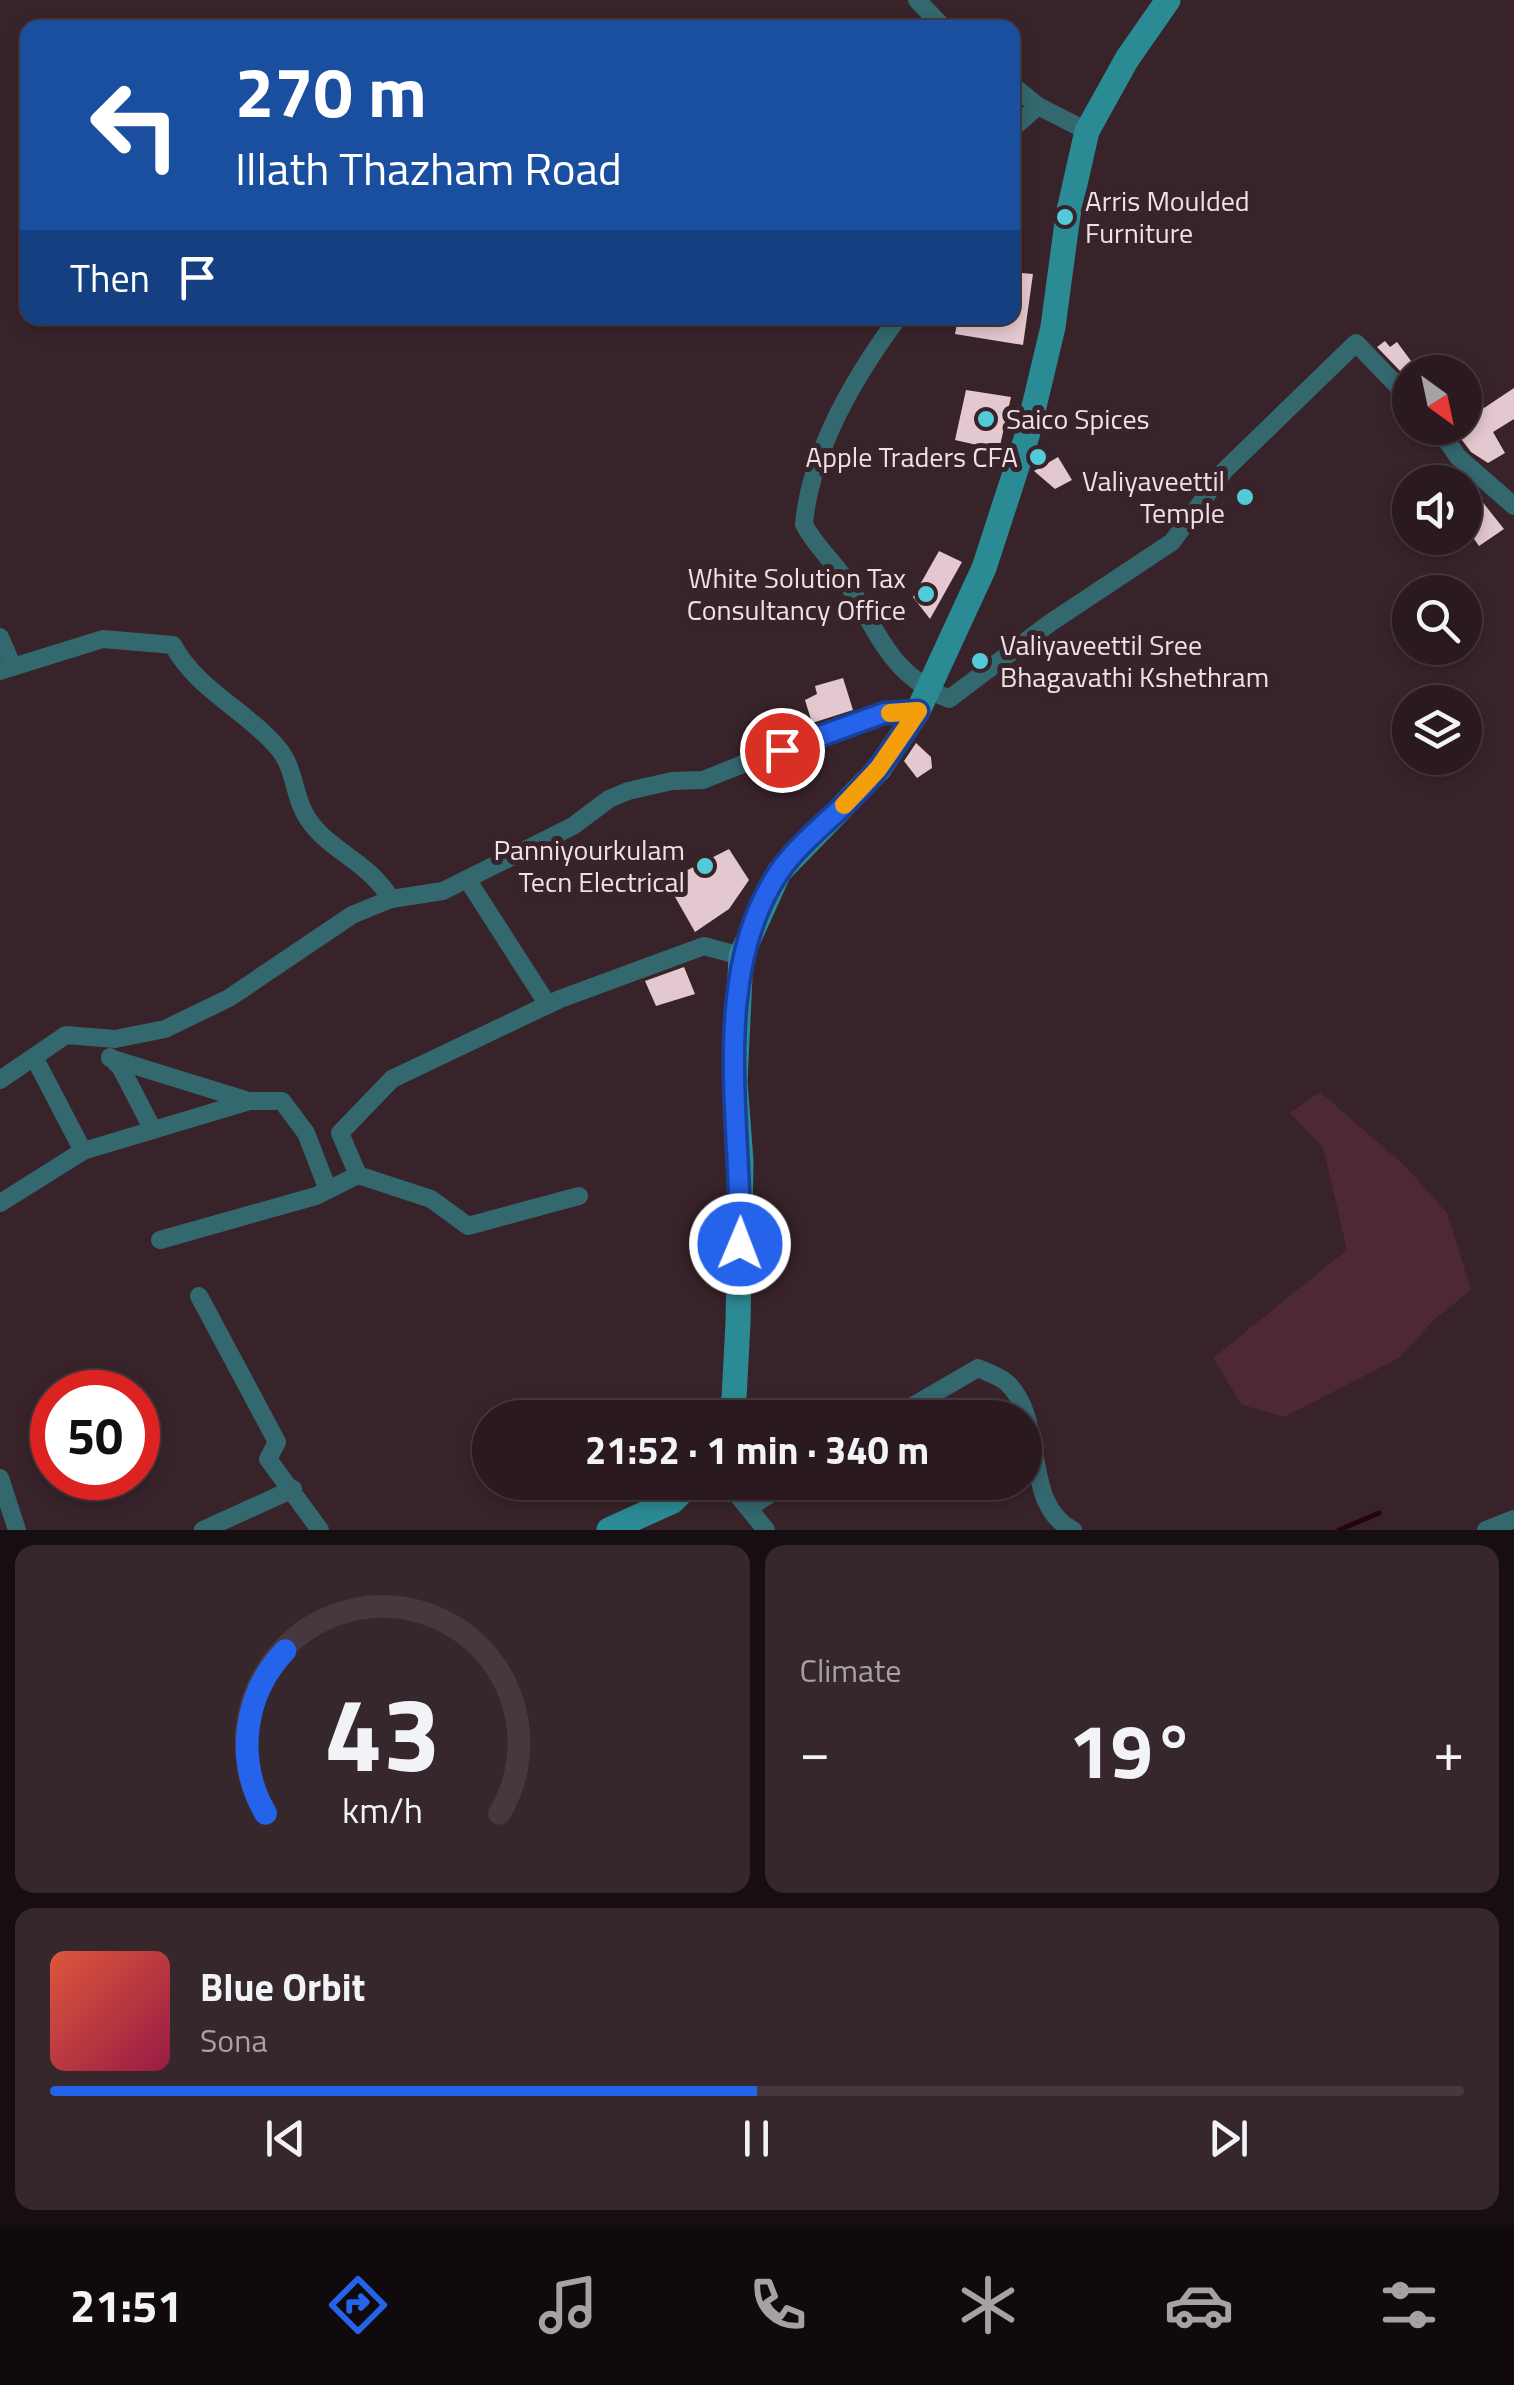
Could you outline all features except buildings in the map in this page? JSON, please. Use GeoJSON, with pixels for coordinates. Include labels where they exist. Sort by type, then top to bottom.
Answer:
{"type":"FeatureCollection","features":[{"type":"Feature","properties":{"kind":"main road"},"geometry":{"type":"LineString","coordinates":[[733,1400],[741,1161],[734,1082],[740,956],[779,872],[871,778],[922,700],[984,568],[1027,436],[1053,326],[1068,215],[1087,131],[1127,59],[1168,0]]}},
{"type":"Feature","properties":{"kind":"main road"},"geometry":{"type":"LineString","coordinates":[[609,1530],[674,1500]]}},
{"type":"Feature","properties":{"kind":"street"},"geometry":{"type":"LineString","coordinates":[[918,0],[937,20]]}},
{"type":"Feature","properties":{"kind":"street"},"geometry":{"type":"LineString","coordinates":[[1020,91],[1038,106],[1087,131]]}},
{"type":"Feature","properties":{"kind":"street"},"geometry":{"type":"LineString","coordinates":[[1020,122],[1038,106]]}},
{"type":"Feature","properties":{"kind":"street"},"geometry":{"type":"LineString","coordinates":[[893,325],[856,374],[840,405],[804,524],[843,576],[891,658],[922,700]]}},
{"type":"Feature","properties":{"kind":"street"},"geometry":{"type":"LineString","coordinates":[[0,1080],[66,1034],[115,1039],[165,1029],[268,974],[328,929],[391,899],[443,891],[573,826],[609,799],[672,781],[702,780],[922,700],[949,699],[1050,623],[1172,542],[1226,470],[1356,342],[1392,379]]}},
{"type":"Feature","properties":{"kind":"street"},"geometry":{"type":"LineString","coordinates":[[1446,445],[1514,506]]}},
{"type":"Feature","properties":{"kind":"street"},"geometry":{"type":"LineString","coordinates":[[0,636],[7,669],[103,639],[173,645],[202,682],[278,748],[295,780],[306,816],[320,834],[370,869],[391,899]]}},
{"type":"Feature","properties":{"kind":"street"},"geometry":{"type":"LineString","coordinates":[[467,879],[548,1006]]}},
{"type":"Feature","properties":{"kind":"street"},"geometry":{"type":"LineString","coordinates":[[358,1176],[340,1132],[392,1079],[548,1006],[704,946],[740,956]]}},
{"type":"Feature","properties":{"kind":"street"},"geometry":{"type":"LineString","coordinates":[[90,1037],[122,1068],[153,1130]]}},
{"type":"Feature","properties":{"kind":"street"},"geometry":{"type":"LineString","coordinates":[[34,1057],[83,1151]]}},
{"type":"Feature","properties":{"kind":"street"},"geometry":{"type":"LineString","coordinates":[[110,1058],[250,1102]]}},
{"type":"Feature","properties":{"kind":"street"},"geometry":{"type":"LineString","coordinates":[[0,1203],[83,1151],[250,1102],[282,1101],[306,1134],[328,1190]]}},
{"type":"Feature","properties":{"kind":"street"},"geometry":{"type":"LineString","coordinates":[[160,1240],[328,1190],[358,1176],[431,1198],[468,1226],[578,1196]]}},
{"type":"Feature","properties":{"kind":"street"},"geometry":{"type":"LineString","coordinates":[[198,1296],[277,1442],[268,1459],[320,1530]]}},
{"type":"Feature","properties":{"kind":"street"},"geometry":{"type":"LineString","coordinates":[[923,1400],[978,1368],[1008,1383],[1017,1400]]}},
{"type":"Feature","properties":{"kind":"street"},"geometry":{"type":"LineString","coordinates":[[0,1478],[17,1530]]}},
{"type":"Feature","properties":{"kind":"street"},"geometry":{"type":"LineString","coordinates":[[1042,1482],[1055,1517],[1072,1530]]}},
{"type":"Feature","properties":{"kind":"street"},"geometry":{"type":"LineString","coordinates":[[203,1530],[293,1489]]}},
{"type":"Feature","properties":{"kind":"street"},"geometry":{"type":"LineString","coordinates":[[744,1500],[766,1530]]}},
{"type":"Feature","properties":{"kind":"street"},"geometry":{"type":"LineString","coordinates":[[750,1507],[761,1500]]}},
{"type":"Feature","properties":{"kind":"street"},"geometry":{"type":"LineString","coordinates":[[1486,1530],[1514,1519]]}},
{"type":"Feature","properties":{"kind":"shaded area"},"geometry":{"type":"Polygon","coordinates":[[[1320,1092],[1406,1167],[1447,1213],[1471,1290],[1435,1319],[1399,1358],[1284,1417],[1242,1405],[1213,1358],[1347,1250],[1323,1147],[1290,1113],[1320,1092]]]}},
{"type":"Feature","properties":{"kind":"waterway"},"geometry":{"type":"LineString","coordinates":[[1339,1530],[1379,1513]]}},
{"type":"Feature","properties":{"kind":"slow traffic"},"geometry":{"type":"LineString","coordinates":[[844,805],[878,769],[918,711],[890,713]]}},
{"type":"Feature","properties":{"kind":"place","name":"Arris Moulded Furniture"},"geometry":{"type":"Point","coordinates":[1065,217]}},
{"type":"Feature","properties":{"kind":"place","name":"Saico Spices"},"geometry":{"type":"Point","coordinates":[986,419]}},
{"type":"Feature","properties":{"kind":"place","name":"Apple Traders CFA"},"geometry":{"type":"Point","coordinates":[1038,457]}},
{"type":"Feature","properties":{"kind":"place","name":"Valiyaveettil Temple"},"geometry":{"type":"Point","coordinates":[1245,497]}},
{"type":"Feature","properties":{"kind":"place","name":"White Solution Tax Consultancy Office"},"geometry":{"type":"Point","coordinates":[926,594]}},
{"type":"Feature","properties":{"kind":"place","name":"Valiyaveettil Sree Bhagavathi Kshethram"},"geometry":{"type":"Point","coordinates":[980,661]}},
{"type":"Feature","properties":{"kind":"place","name":"Panniyourkulam Tecn Electrical"},"geometry":{"type":"Point","coordinates":[705,866]}},
{"type":"Feature","properties":{"kind":"route"},"geometry":{"type":"LineString","coordinates":[[740,1244],[741,1161],[734,1082],[740,956],[779,872],[864,786],[918,711],[884,713],[782,750]]}}]}
